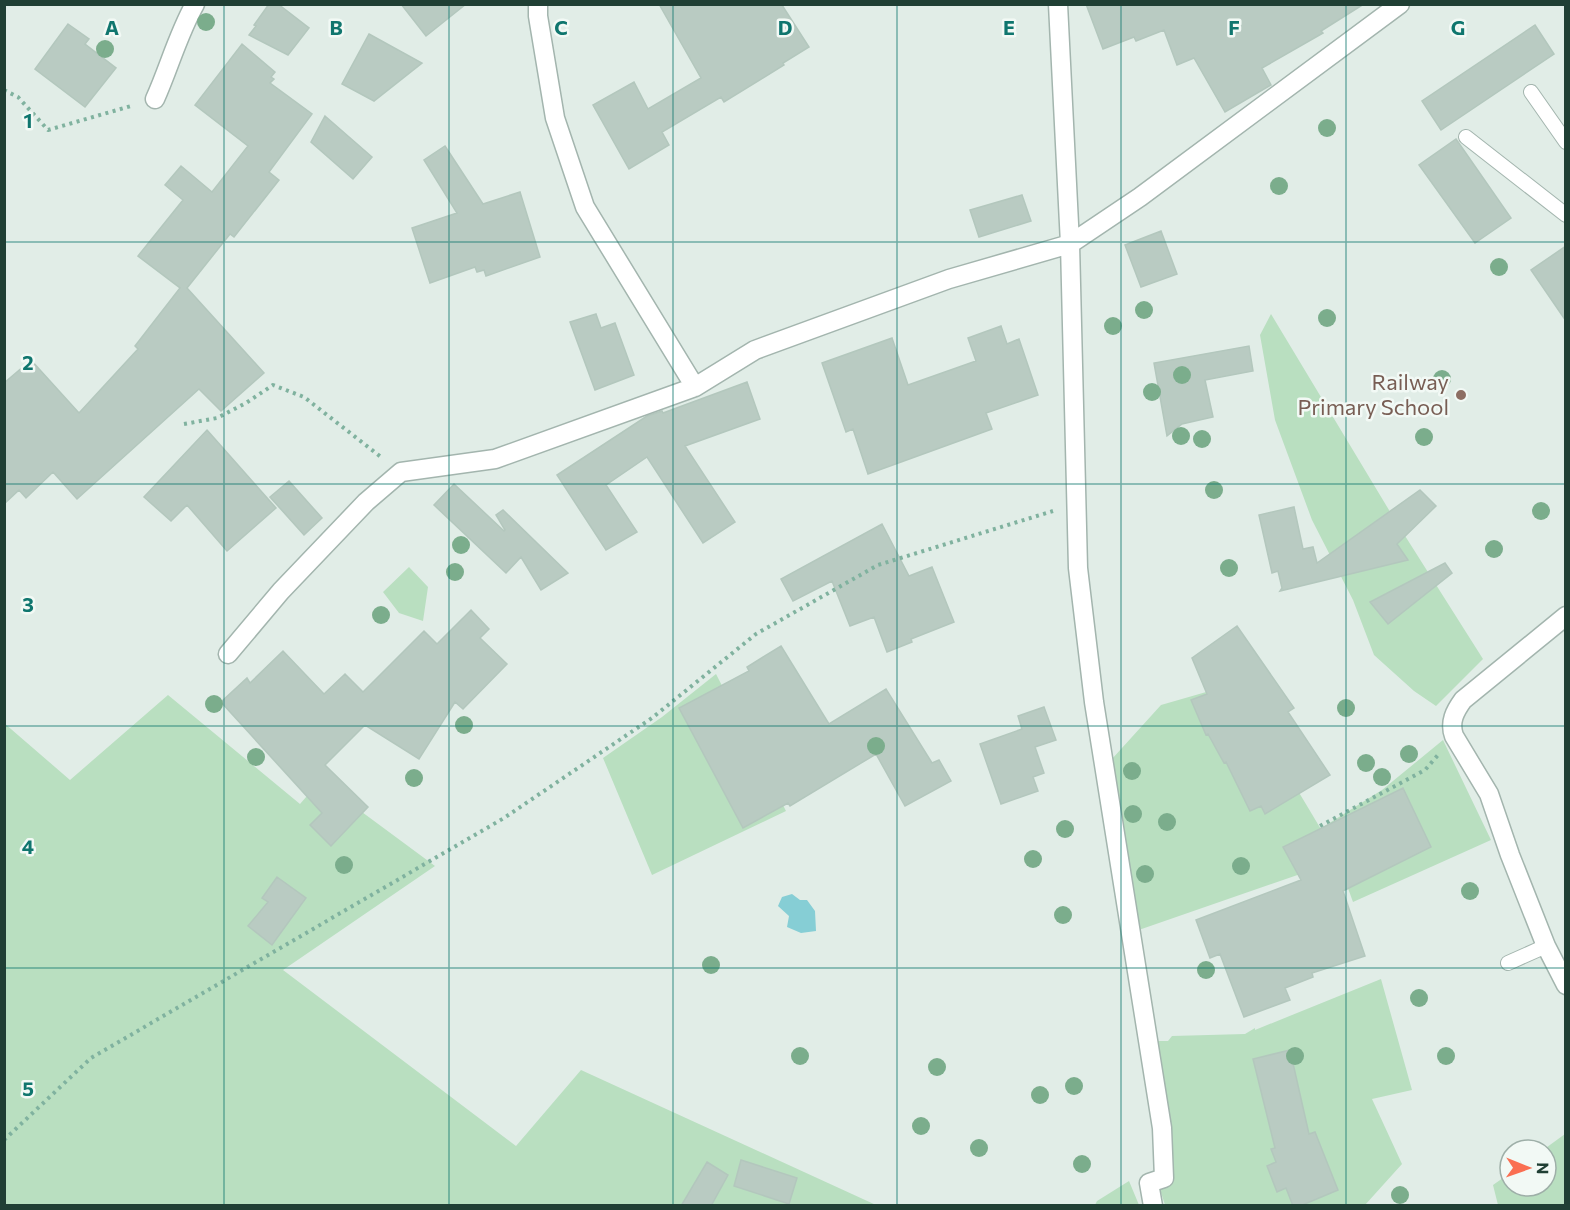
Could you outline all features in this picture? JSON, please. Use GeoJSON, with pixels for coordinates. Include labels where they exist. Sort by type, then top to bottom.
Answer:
{"type":"FeatureCollection","features":[{"type":"Feature","properties":{"kind":"street"},"geometry":{"type":"LineString","coordinates":[[155,99],[171,65],[185,22],[195,4]]}},
{"type":"Feature","properties":{"kind":"street"},"geometry":{"type":"LineString","coordinates":[[538,4],[555,118],[585,207],[695,387]]}},
{"type":"Feature","properties":{"kind":"street"},"geometry":{"type":"LineString","coordinates":[[1058,4],[1070,244],[1078,568],[1094,702],[1162,1128],[1164,1178],[1149,1183],[1154,1206]]}},
{"type":"Feature","properties":{"kind":"street"},"geometry":{"type":"LineString","coordinates":[[228,654],[281,591],[366,502],[401,472],[495,459],[695,387],[755,350],[949,279],[1070,244],[1140,197],[1400,4]]}},
{"type":"Feature","properties":{"kind":"street"},"geometry":{"type":"LineString","coordinates":[[1566,616],[1463,700],[1453,718],[1452,729],[1454,736],[1490,794],[1510,855],[1546,946],[1566,985]]}},
{"type":"Feature","properties":{"kind":"lane"},"geometry":{"type":"LineString","coordinates":[[1531,92],[1566,141]]}},
{"type":"Feature","properties":{"kind":"lane"},"geometry":{"type":"LineString","coordinates":[[1466,137],[1566,215]]}},
{"type":"Feature","properties":{"kind":"lane"},"geometry":{"type":"LineString","coordinates":[[1508,963],[1546,946]]}},
{"type":"Feature","properties":{"kind":"path"},"geometry":{"type":"LineString","coordinates":[[4,90],[18,97],[48,130],[155,99]]}},
{"type":"Feature","properties":{"kind":"path"},"geometry":{"type":"LineString","coordinates":[[184,424],[217,418],[246,403],[273,385],[304,397],[401,472]]}},
{"type":"Feature","properties":{"kind":"path"},"geometry":{"type":"LineString","coordinates":[[4,1140],[91,1058],[504,818],[652,718],[756,634],[878,565],[1076,504]]}},
{"type":"Feature","properties":{"kind":"path"},"geometry":{"type":"LineString","coordinates":[[1320,826],[1425,770],[1454,736]]}},
{"type":"Feature","properties":{"kind":"green space"},"geometry":{"type":"Polygon","coordinates":[[[1271,314],[1395,520],[1483,659],[1436,706],[1414,691],[1374,655],[1353,600],[1312,520],[1275,420],[1260,335],[1271,314]]]}},
{"type":"Feature","properties":{"kind":"green space"},"geometry":{"type":"Polygon","coordinates":[[[409,567],[428,587],[423,621],[399,613],[383,592],[409,567]]]}},
{"type":"Feature","properties":{"kind":"green space"},"geometry":{"type":"Polygon","coordinates":[[[716,674],[786,811],[652,875],[603,758],[662,717],[716,674]]]}},
{"type":"Feature","properties":{"kind":"green space"},"geometry":{"type":"Polygon","coordinates":[[[1234,684],[1334,851],[1323,827],[1382,790],[1443,740],[1491,840],[1353,902],[1338,861],[1133,932],[1102,770],[1161,705],[1234,684]]]}},
{"type":"Feature","properties":{"kind":"green space"},"geometry":{"type":"Polygon","coordinates":[[[168,695],[300,804],[320,781],[435,866],[283,970],[516,1146],[581,1070],[876,1205],[5,1205],[4,723],[70,780],[168,695]]]}},
{"type":"Feature","properties":{"kind":"green space"},"geometry":{"type":"Polygon","coordinates":[[[1381,979],[1412,1090],[1372,1099],[1402,1164],[1365,1205],[1165,1205],[1156,1177],[1148,1041],[1168,1041],[1172,1036],[1245,1034],[1255,1028],[1255,1030],[1381,979]]]}},
{"type":"Feature","properties":{"kind":"green space"},"geometry":{"type":"Polygon","coordinates":[[[1565,1134],[1565,1205],[1498,1205],[1493,1185],[1498,1181],[1498,1198],[1558,1198],[1558,1139],[1565,1134]]]}},
{"type":"Feature","properties":{"kind":"green space"},"geometry":{"type":"Polygon","coordinates":[[[1129,1181],[1139,1205],[1095,1205],[1097,1201],[1129,1181]]]}},
{"type":"Feature","properties":{"kind":"water"},"geometry":{"type":"Polygon","coordinates":[[[792,894],[800,900],[807,900],[815,911],[816,931],[801,933],[787,927],[789,916],[778,906],[782,897],[792,894]]]}},
{"type":"Feature","properties":{"kind":"building"},"geometry":{"type":"Polygon","coordinates":[[[269,4],[278,4],[309,28],[288,55],[249,35],[269,4]]]}},
{"type":"Feature","properties":{"kind":"building"},"geometry":{"type":"Polygon","coordinates":[[[401,4],[466,4],[426,36],[401,4]]]}},
{"type":"Feature","properties":{"kind":"building"},"geometry":{"type":"Polygon","coordinates":[[[659,4],[782,5],[809,47],[724,102],[721,97],[662,132],[669,145],[629,169],[593,105],[634,82],[648,109],[701,78],[659,4]]]}},
{"type":"Feature","properties":{"kind":"building"},"geometry":{"type":"Polygon","coordinates":[[[1086,4],[1364,4],[1321,31],[1323,33],[1262,68],[1271,85],[1225,112],[1194,58],[1177,65],[1164,30],[1136,41],[1134,37],[1103,49],[1086,4]]]}},
{"type":"Feature","properties":{"kind":"building"},"geometry":{"type":"Polygon","coordinates":[[[68,24],[89,39],[85,44],[116,68],[85,107],[35,69],[68,24]]]}},
{"type":"Feature","properties":{"kind":"building"},"geometry":{"type":"Polygon","coordinates":[[[1535,25],[1554,54],[1441,130],[1422,101],[1535,25]]]}},
{"type":"Feature","properties":{"kind":"building"},"geometry":{"type":"Polygon","coordinates":[[[369,34],[422,63],[374,101],[342,84],[369,34]]]}},
{"type":"Feature","properties":{"kind":"building"},"geometry":{"type":"Polygon","coordinates":[[[242,44],[275,72],[271,77],[274,79],[270,83],[312,114],[269,172],[279,180],[234,237],[230,234],[187,288],[264,373],[221,411],[199,389],[77,499],[53,472],[26,498],[19,490],[4,504],[4,383],[31,360],[79,413],[138,349],[135,346],[180,288],[138,256],[183,200],[165,185],[181,166],[212,192],[248,146],[195,105],[242,44]]]}},
{"type":"Feature","properties":{"kind":"building"},"geometry":{"type":"Polygon","coordinates":[[[325,116],[372,157],[353,179],[311,142],[325,116]]]}},
{"type":"Feature","properties":{"kind":"building"},"geometry":{"type":"Polygon","coordinates":[[[1456,139],[1511,218],[1475,243],[1419,165],[1456,139]]]}},
{"type":"Feature","properties":{"kind":"building"},"geometry":{"type":"Polygon","coordinates":[[[445,146],[483,204],[520,192],[540,257],[486,276],[484,270],[477,272],[475,267],[430,283],[412,228],[457,213],[424,160],[445,146]]]}},
{"type":"Feature","properties":{"kind":"building"},"geometry":{"type":"Polygon","coordinates":[[[1022,195],[1031,221],[979,237],[970,210],[1022,195]]]}},
{"type":"Feature","properties":{"kind":"building"},"geometry":{"type":"Polygon","coordinates":[[[1161,231],[1177,274],[1141,287],[1125,245],[1161,231]]]}},
{"type":"Feature","properties":{"kind":"building"},"geometry":{"type":"Polygon","coordinates":[[[1566,246],[1566,321],[1531,270],[1566,246]]]}},
{"type":"Feature","properties":{"kind":"building"},"geometry":{"type":"Polygon","coordinates":[[[596,314],[601,328],[615,323],[634,375],[595,390],[570,322],[596,314]]]}},
{"type":"Feature","properties":{"kind":"building"},"geometry":{"type":"Polygon","coordinates":[[[1001,326],[1007,344],[1019,339],[1038,395],[986,413],[992,429],[868,474],[853,429],[846,432],[822,363],[892,338],[908,385],[976,361],[968,338],[1001,326]]]}},
{"type":"Feature","properties":{"kind":"building"},"geometry":{"type":"Polygon","coordinates":[[[1249,346],[1253,371],[1205,380],[1213,417],[1182,424],[1167,436],[1154,363],[1249,346]]]}},
{"type":"Feature","properties":{"kind":"building"},"geometry":{"type":"Polygon","coordinates":[[[747,382],[760,419],[685,446],[735,522],[703,543],[647,457],[606,485],[637,532],[606,550],[557,475],[647,416],[662,411],[663,413],[747,382]]]}},
{"type":"Feature","properties":{"kind":"building"},"geometry":{"type":"Polygon","coordinates":[[[207,430],[276,508],[227,551],[187,505],[171,521],[144,497],[207,430]]]}},
{"type":"Feature","properties":{"kind":"building"},"geometry":{"type":"Polygon","coordinates":[[[289,481],[322,518],[304,535],[270,497],[289,481]]]}},
{"type":"Feature","properties":{"kind":"building"},"geometry":{"type":"Polygon","coordinates":[[[454,484],[504,531],[496,515],[503,510],[568,573],[541,590],[521,557],[506,573],[434,505],[454,484]]]}},
{"type":"Feature","properties":{"kind":"building"},"geometry":{"type":"Polygon","coordinates":[[[1420,490],[1436,506],[1397,544],[1408,560],[1280,591],[1282,588],[1278,571],[1272,573],[1259,515],[1294,507],[1303,549],[1313,547],[1317,563],[1420,490]]]}},
{"type":"Feature","properties":{"kind":"building"},"geometry":{"type":"Polygon","coordinates":[[[882,524],[909,576],[932,567],[954,622],[911,639],[912,642],[887,652],[874,617],[850,626],[832,581],[793,601],[781,579],[882,524]]]}},
{"type":"Feature","properties":{"kind":"building"},"geometry":{"type":"Polygon","coordinates":[[[1445,563],[1452,573],[1388,624],[1370,602],[1445,563]]]}},
{"type":"Feature","properties":{"kind":"building"},"geometry":{"type":"Polygon","coordinates":[[[471,610],[489,629],[480,638],[507,664],[463,709],[455,702],[419,759],[365,725],[325,765],[368,807],[331,846],[310,825],[322,813],[221,702],[247,678],[250,683],[283,651],[324,694],[345,674],[363,692],[424,631],[437,644],[471,610]]]}},
{"type":"Feature","properties":{"kind":"building"},"geometry":{"type":"Polygon","coordinates":[[[1237,626],[1294,708],[1288,712],[1330,775],[1265,814],[1261,806],[1250,811],[1226,762],[1224,763],[1208,734],[1206,735],[1191,700],[1207,694],[1192,658],[1237,626]]]}},
{"type":"Feature","properties":{"kind":"building"},"geometry":{"type":"Polygon","coordinates":[[[781,646],[829,724],[886,689],[932,763],[939,760],[951,781],[905,806],[876,754],[790,806],[788,803],[743,828],[679,708],[749,671],[747,667],[781,646]]]}},
{"type":"Feature","properties":{"kind":"building"},"geometry":{"type":"Polygon","coordinates":[[[1044,707],[1056,740],[1035,747],[1044,773],[1033,777],[1038,791],[1001,804],[980,744],[1022,729],[1018,716],[1044,707]]]}},
{"type":"Feature","properties":{"kind":"building"},"geometry":{"type":"Polygon","coordinates":[[[1403,788],[1431,847],[1343,891],[1365,956],[1312,973],[1313,977],[1285,988],[1290,1000],[1244,1017],[1220,954],[1210,958],[1196,920],[1301,880],[1283,847],[1403,788]]]}},
{"type":"Feature","properties":{"kind":"building"},"geometry":{"type":"Polygon","coordinates":[[[277,877],[306,898],[272,945],[248,926],[268,902],[262,898],[277,877]]]}},
{"type":"Feature","properties":{"kind":"building"},"geometry":{"type":"Polygon","coordinates":[[[1290,1050],[1309,1134],[1315,1132],[1338,1190],[1300,1206],[1293,1206],[1286,1188],[1277,1192],[1267,1166],[1276,1162],[1271,1149],[1275,1148],[1253,1059],[1290,1050]]]}},
{"type":"Feature","properties":{"kind":"building"},"geometry":{"type":"Polygon","coordinates":[[[741,1160],[797,1178],[789,1204],[734,1186],[741,1160]]]}},
{"type":"Feature","properties":{"kind":"building"},"geometry":{"type":"Polygon","coordinates":[[[707,1162],[728,1175],[711,1206],[681,1206],[707,1162]]]}},
{"type":"Feature","properties":{"kind":"place","name":"Railway Primary School"},"geometry":{"type":"Point","coordinates":[1461,395]}}]}
